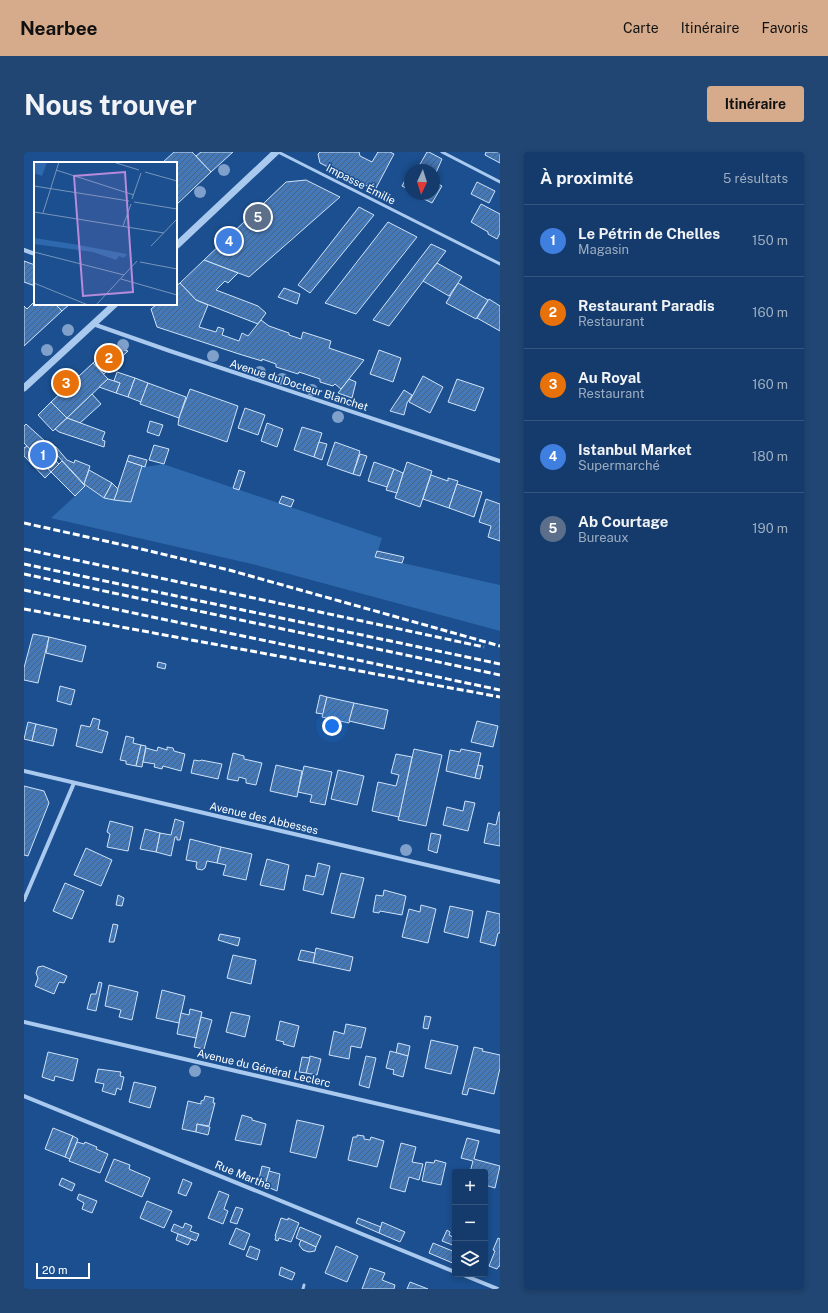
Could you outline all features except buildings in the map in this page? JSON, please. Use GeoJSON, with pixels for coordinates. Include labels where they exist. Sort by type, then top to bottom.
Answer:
{"type":"FeatureCollection","features":[{"type":"Feature","properties":{"kind":"street"},"geometry":{"type":"LineString","coordinates":[[177,245],[277,152]]}},
{"type":"Feature","properties":{"kind":"street"},"geometry":{"type":"LineString","coordinates":[[24,250],[34,254]]}},
{"type":"Feature","properties":{"kind":"street"},"geometry":{"type":"LineString","coordinates":[[24,388],[114,305]]}},
{"type":"Feature","properties":{"kind":"street","name":"Avenue du Docteur Blanchet"},"geometry":{"type":"LineString","coordinates":[[94,324],[170,351],[500,461]]}},
{"type":"Feature","properties":{"kind":"street","name":"Avenue des Abbesses"},"geometry":{"type":"LineString","coordinates":[[24,771],[500,882]]}},
{"type":"Feature","properties":{"kind":"street"},"geometry":{"type":"LineString","coordinates":[[24,900],[74,783]]}},
{"type":"Feature","properties":{"kind":"street","name":"Avenue du Général Leclerc"},"geometry":{"type":"LineString","coordinates":[[24,1022],[500,1132]]}},
{"type":"Feature","properties":{"kind":"street","name":"Rue Marthe"},"geometry":{"type":"LineString","coordinates":[[24,1096],[452,1271]]}},
{"type":"Feature","properties":{"kind":"street"},"geometry":{"type":"LineString","coordinates":[[468,1277],[498,1289]]}},
{"type":"Feature","properties":{"kind":"lane","name":"Impasse Émilie"},"geometry":{"type":"LineString","coordinates":[[277,152],[500,264]]}},
{"type":"Feature","properties":{"kind":"lane"},"geometry":{"type":"LineString","coordinates":[[442,152],[500,182]]}},
{"type":"Feature","properties":{"kind":"shaded area"},"geometry":{"type":"Polygon","coordinates":[[[163,464],[382,538],[376,557],[500,585],[500,631],[252,564],[51,518],[86,486],[103,498],[131,502],[142,466],[145,467],[163,464]]]}},
{"type":"Feature","properties":{"kind":"railway"},"geometry":{"type":"LineString","coordinates":[[24,523],[229,570],[500,646]]}},
{"type":"Feature","properties":{"kind":"railway"},"geometry":{"type":"LineString","coordinates":[[24,549],[484,647]]}},
{"type":"Feature","properties":{"kind":"railway"},"geometry":{"type":"LineString","coordinates":[[24,564],[500,664]]}},
{"type":"Feature","properties":{"kind":"railway"},"geometry":{"type":"LineString","coordinates":[[24,574],[500,675]]}},
{"type":"Feature","properties":{"kind":"railway"},"geometry":{"type":"LineString","coordinates":[[24,590],[500,690]]}},
{"type":"Feature","properties":{"kind":"railway"},"geometry":{"type":"LineString","coordinates":[[24,609],[500,697]]}},
{"type":"Feature","properties":{"kind":"place","name":"Ab Courtage"},"geometry":{"type":"Point","coordinates":[258,217]}},
{"type":"Feature","properties":{"kind":"place","name":"Istanbul Market"},"geometry":{"type":"Point","coordinates":[229,241]}},
{"type":"Feature","properties":{"kind":"place","name":"Restaurant Paradis"},"geometry":{"type":"Point","coordinates":[109,358]}},
{"type":"Feature","properties":{"kind":"place","name":"Au Royal"},"geometry":{"type":"Point","coordinates":[66,383]}},
{"type":"Feature","properties":{"kind":"place","name":"Le Pétrin de Chelles"},"geometry":{"type":"Point","coordinates":[43,455]}}]}
